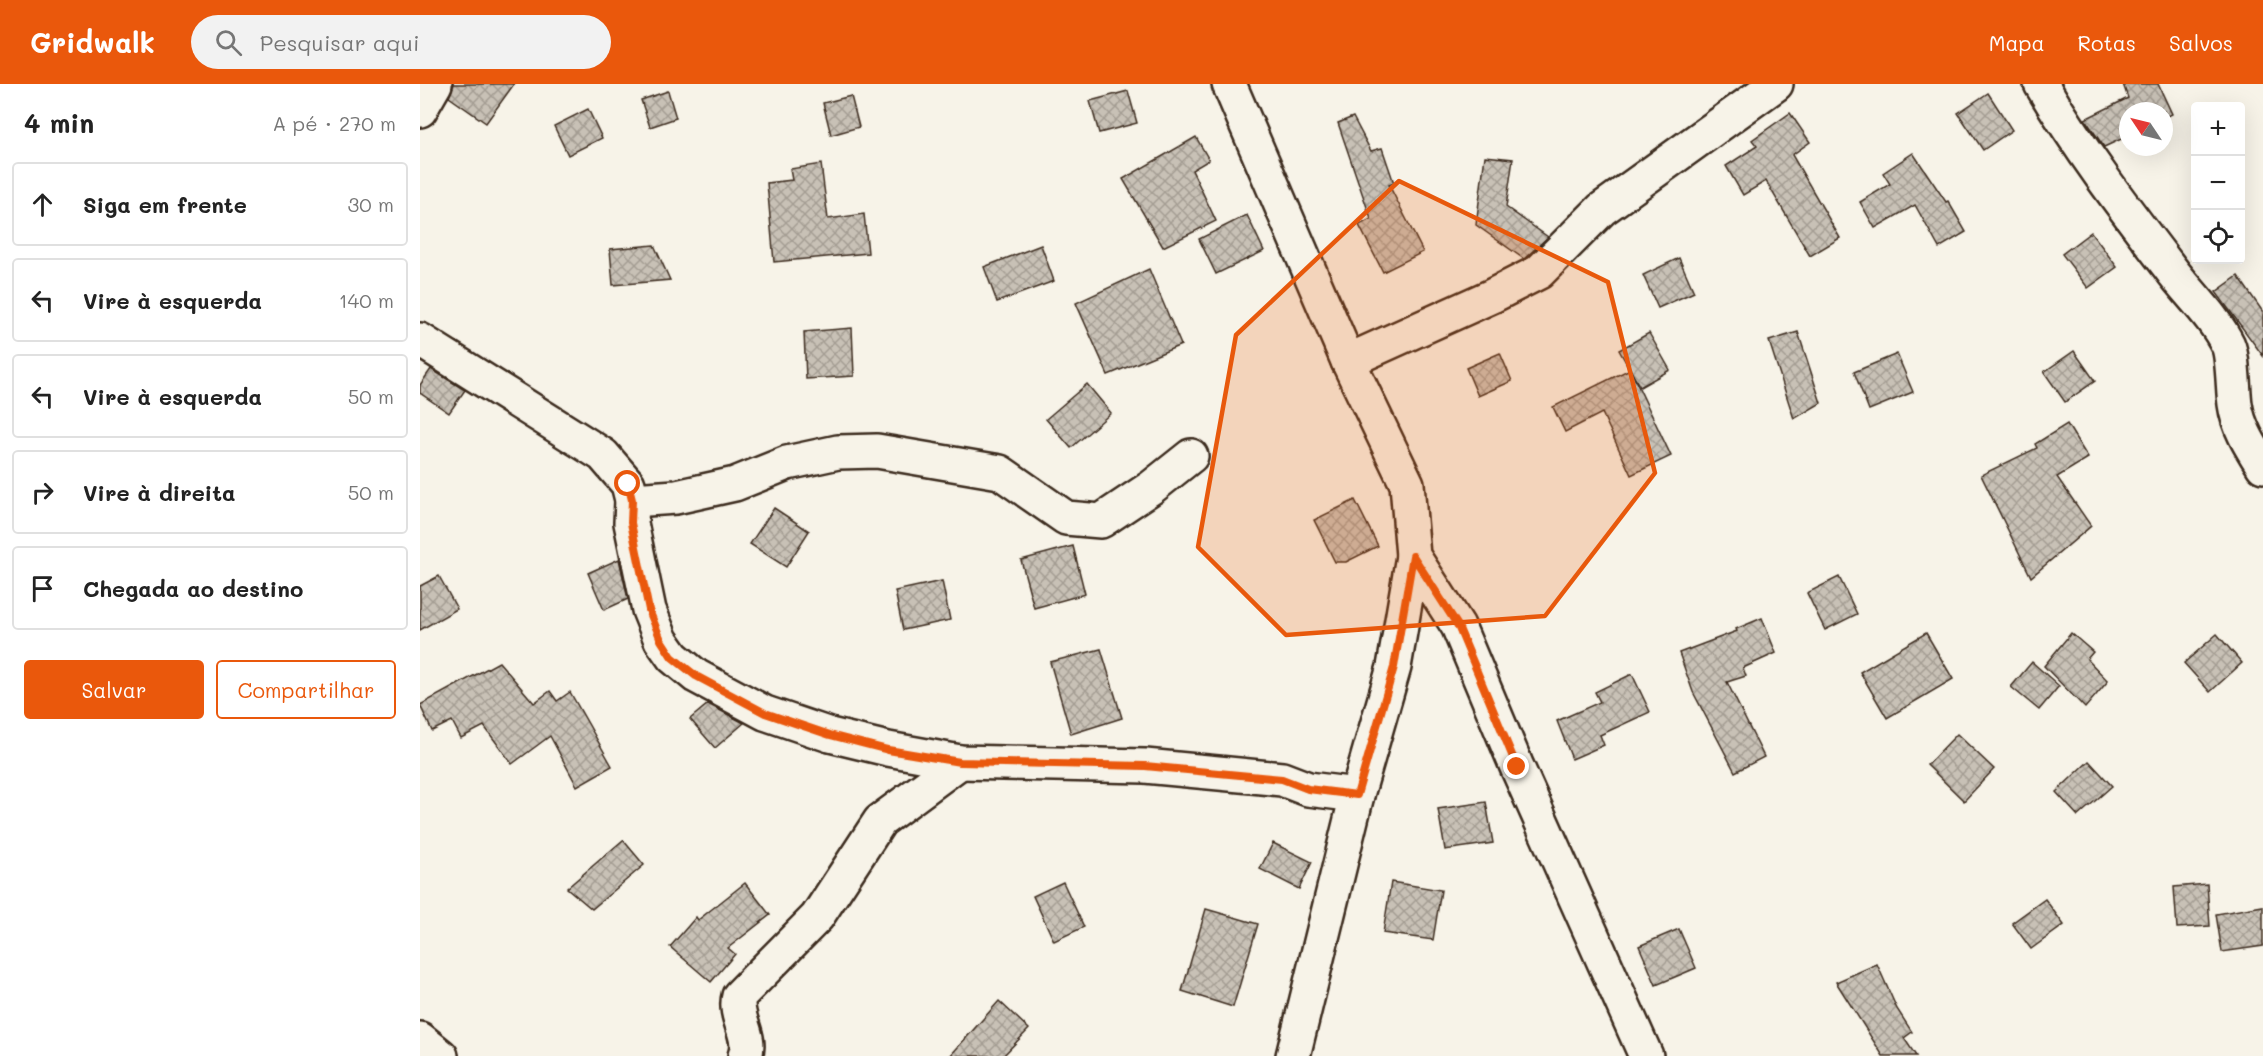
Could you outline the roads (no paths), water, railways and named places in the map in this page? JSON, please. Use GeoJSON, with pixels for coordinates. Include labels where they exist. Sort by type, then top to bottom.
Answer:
{"type":"FeatureCollection","features":[{"type":"Feature","properties":{"kind":"street"},"geometry":{"type":"LineString","coordinates":[[420,110],[435,84]]}},
{"type":"Feature","properties":{"kind":"street"},"geometry":{"type":"LineString","coordinates":[[1229,84],[1348,361],[1407,484],[1413,556],[1394,667],[1357,795],[1293,1056]]}},
{"type":"Feature","properties":{"kind":"street"},"geometry":{"type":"LineString","coordinates":[[1348,361],[1492,296],[1539,272],[1602,208],[1776,84]]}},
{"type":"Feature","properties":{"kind":"street"},"geometry":{"type":"LineString","coordinates":[[2041,84],[2058,113],[2122,206],[2182,285],[2206,312],[2229,347],[2235,407],[2246,439],[2263,466]]}},
{"type":"Feature","properties":{"kind":"street"},"geometry":{"type":"LineString","coordinates":[[420,340],[603,455],[628,484],[632,500],[631,523],[649,610],[661,640],[672,657],[696,676],[765,713],[830,735],[888,750],[960,762],[1145,766],[1282,779],[1308,789],[1357,795]]}},
{"type":"Feature","properties":{"kind":"street"},"geometry":{"type":"LineString","coordinates":[[632,500],[676,497],[735,484],[787,463],[838,452],[877,451],[1000,472],[1066,518],[1101,521],[1152,487],[1191,456]]}},
{"type":"Feature","properties":{"kind":"street"},"geometry":{"type":"LineString","coordinates":[[1413,556],[1458,626],[1517,767],[1646,1056]]}},
{"type":"Feature","properties":{"kind":"street"},"geometry":{"type":"LineString","coordinates":[[745,1056],[748,1047],[736,1005],[739,996],[817,916],[880,821],[960,762]]}},
{"type":"Feature","properties":{"kind":"street"},"geometry":{"type":"LineString","coordinates":[[420,1039],[441,1056]]}}]}
